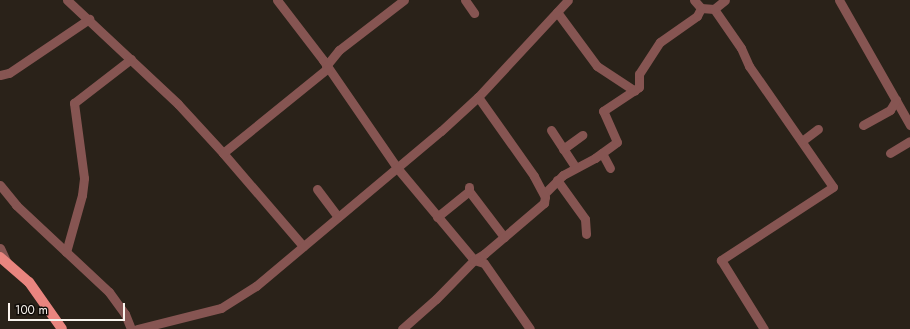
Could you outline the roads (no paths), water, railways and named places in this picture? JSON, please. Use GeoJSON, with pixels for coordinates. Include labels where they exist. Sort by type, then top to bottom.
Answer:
{"type":"FeatureCollection","features":[{"type":"Feature","properties":{"kind":"main road"},"geometry":{"type":"LineString","coordinates":[[3,259],[29,282],[62,329]]}},
{"type":"Feature","properties":{"kind":"street"},"geometry":{"type":"LineString","coordinates":[[67,0],[131,59],[223,153],[303,246]]}},
{"type":"Feature","properties":{"kind":"street"},"geometry":{"type":"LineString","coordinates":[[277,0],[327,67],[398,169],[474,260],[484,263],[530,329]]}},
{"type":"Feature","properties":{"kind":"street"},"geometry":{"type":"LineString","coordinates":[[465,0],[474,13]]}},
{"type":"Feature","properties":{"kind":"street"},"geometry":{"type":"LineString","coordinates":[[137,329],[231,304],[398,169],[478,97],[568,0]]}},
{"type":"Feature","properties":{"kind":"street"},"geometry":{"type":"LineString","coordinates":[[694,0],[701,8],[714,9],[725,0]]}},
{"type":"Feature","properties":{"kind":"street"},"geometry":{"type":"LineString","coordinates":[[839,0],[910,125]]}},
{"type":"Feature","properties":{"kind":"street"},"geometry":{"type":"LineString","coordinates":[[223,153],[327,67],[339,50],[398,2]]}},
{"type":"Feature","properties":{"kind":"street"},"geometry":{"type":"LineString","coordinates":[[544,194],[557,180],[614,145],[617,138],[603,111],[639,87],[639,74],[660,42],[697,16],[701,8]]}},
{"type":"Feature","properties":{"kind":"street"},"geometry":{"type":"LineString","coordinates":[[714,9],[742,48],[749,66],[833,187],[721,260],[764,329]]}},
{"type":"Feature","properties":{"kind":"street"},"geometry":{"type":"LineString","coordinates":[[557,12],[597,66],[635,91]]}},
{"type":"Feature","properties":{"kind":"street"},"geometry":{"type":"LineString","coordinates":[[0,75],[9,73],[89,19]]}},
{"type":"Feature","properties":{"kind":"street"},"geometry":{"type":"LineString","coordinates":[[66,252],[82,195],[84,178],[74,103],[131,59]]}},
{"type":"Feature","properties":{"kind":"street"},"geometry":{"type":"LineString","coordinates":[[402,329],[436,299],[474,260],[544,203],[544,194],[534,176],[478,97]]}},
{"type":"Feature","properties":{"kind":"street"},"geometry":{"type":"LineString","coordinates":[[863,125],[890,110],[896,100]]}},
{"type":"Feature","properties":{"kind":"street"},"geometry":{"type":"LineString","coordinates":[[802,141],[818,129]]}},
{"type":"Feature","properties":{"kind":"street"},"geometry":{"type":"LineString","coordinates":[[551,130],[576,168]]}},
{"type":"Feature","properties":{"kind":"street"},"geometry":{"type":"LineString","coordinates":[[563,149],[582,135]]}},
{"type":"Feature","properties":{"kind":"street"},"geometry":{"type":"LineString","coordinates":[[890,153],[910,141]]}},
{"type":"Feature","properties":{"kind":"street"},"geometry":{"type":"LineString","coordinates":[[602,153],[610,168]]}},
{"type":"Feature","properties":{"kind":"street"},"geometry":{"type":"LineString","coordinates":[[557,180],[585,219],[586,234]]}},
{"type":"Feature","properties":{"kind":"street"},"geometry":{"type":"LineString","coordinates":[[0,185],[16,205],[110,292],[124,314],[131,329]]}},
{"type":"Feature","properties":{"kind":"street"},"geometry":{"type":"LineString","coordinates":[[317,189],[338,217]]}},
{"type":"Feature","properties":{"kind":"street"},"geometry":{"type":"LineString","coordinates":[[437,217],[469,189],[504,237]]}},
{"type":"Feature","properties":{"kind":"street"},"geometry":{"type":"LineString","coordinates":[[0,248],[3,259]]}}]}
